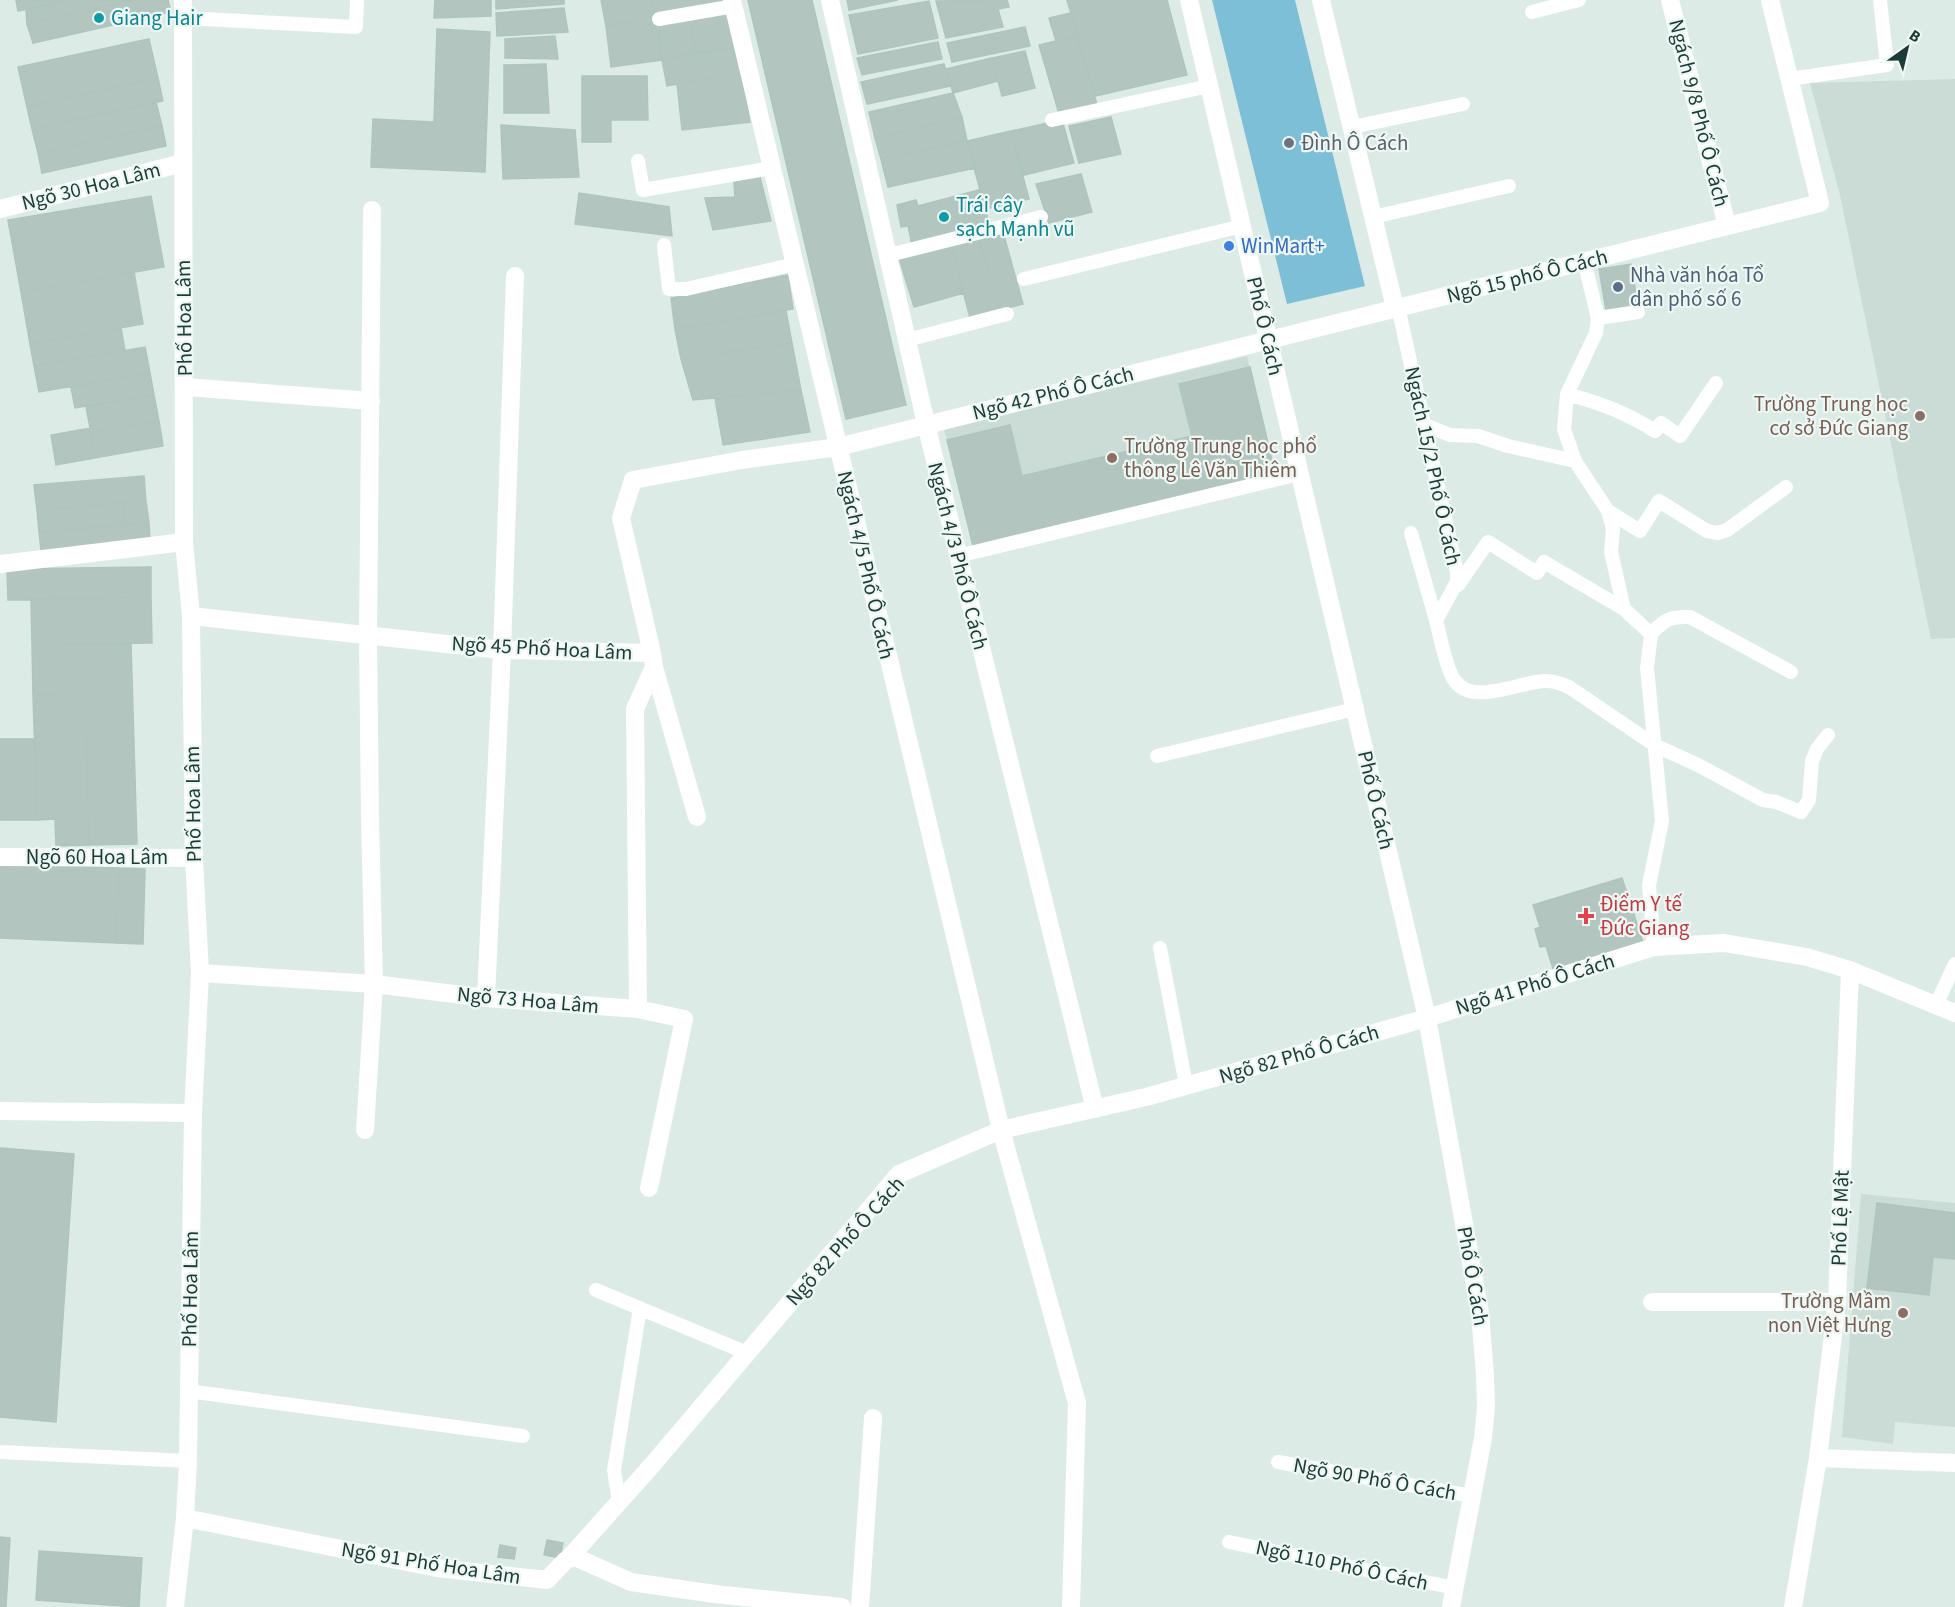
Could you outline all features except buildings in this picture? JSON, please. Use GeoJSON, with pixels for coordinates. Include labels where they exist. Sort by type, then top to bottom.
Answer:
{"type":"FeatureCollection","features":[{"type":"Feature","properties":{"kind":"street","name":"Ngách 4/3 Phố Ô Cách"},"geometry":{"type":"LineString","coordinates":[[830,0],[926,424],[1095,1109]]}},
{"type":"Feature","properties":{"kind":"street","name":"Phố Ô Cách"},"geometry":{"type":"LineString","coordinates":[[1189,0],[1426,1018],[1480,1313],[1484,1344],[1486,1407],[1483,1438],[1451,1607]]}},
{"type":"Feature","properties":{"kind":"street"},"geometry":{"type":"LineString","coordinates":[[1321,0],[1396,308]]}},
{"type":"Feature","properties":{"kind":"street","name":"Ngách 9/8 Phố Ô Cách"},"geometry":{"type":"LineString","coordinates":[[1670,0],[1727,226]]}},
{"type":"Feature","properties":{"kind":"street"},"geometry":{"type":"LineString","coordinates":[[1770,0],[1789,79]]}},
{"type":"Feature","properties":{"kind":"street","name":"Ngách 4/5 Phố Ô Cách"},"geometry":{"type":"LineString","coordinates":[[733,3],[1001,1131],[1077,1403],[1071,1607]]}},
{"type":"Feature","properties":{"kind":"street","name":"Phố Hoa Lâm"},"geometry":{"type":"LineString","coordinates":[[175,1607],[185,1518],[188,1461],[194,1113],[200,973],[194,858],[191,616],[184,542],[183,9]]}},
{"type":"Feature","properties":{"kind":"street","name":"Ngõ 15 phố Ô Cách"},"geometry":{"type":"LineString","coordinates":[[1268,339],[1820,203],[1789,79]]}},
{"type":"Feature","properties":{"kind":"street","name":"Ngõ 30 Hoa Lâm"},"geometry":{"type":"LineString","coordinates":[[0,209],[183,163]]}},
{"type":"Feature","properties":{"kind":"street"},"geometry":{"type":"LineString","coordinates":[[365,1130],[374,984],[369,818],[368,637],[372,210]]}},
{"type":"Feature","properties":{"kind":"street"},"geometry":{"type":"LineString","coordinates":[[486,998],[502,650],[515,276]]}},
{"type":"Feature","properties":{"kind":"street","name":"Ngõ 42 Phố Ô Cách"},"geometry":{"type":"LineString","coordinates":[[838,447],[1268,339]]}},
{"type":"Feature","properties":{"kind":"street"},"geometry":{"type":"LineString","coordinates":[[185,387],[371,401]]}},
{"type":"Feature","properties":{"kind":"street","name":"Ngõ 45 Phố Hoa Lâm"},"geometry":{"type":"LineString","coordinates":[[191,616],[502,650],[653,660],[621,518],[633,480],[742,460],[838,447]]}},
{"type":"Feature","properties":{"kind":"street"},"geometry":{"type":"LineString","coordinates":[[0,564],[184,542]]}},
{"type":"Feature","properties":{"kind":"street"},"geometry":{"type":"LineString","coordinates":[[653,660],[697,817]]}},
{"type":"Feature","properties":{"kind":"street"},"geometry":{"type":"LineString","coordinates":[[638,1009],[635,709],[653,660]]}},
{"type":"Feature","properties":{"kind":"street","name":"Ngõ 60 Hoa Lâm"},"geometry":{"type":"LineString","coordinates":[[0,856],[194,858]]}},
{"type":"Feature","properties":{"kind":"street","name":"Ngõ 41 Phố Ô Cách"},"geometry":{"type":"LineString","coordinates":[[1426,1018],[1654,946],[1724,943],[1807,957],[1850,970],[1955,1012]]}},
{"type":"Feature","properties":{"kind":"street","name":"Phố Lệ Mật"},"geometry":{"type":"LineString","coordinates":[[1793,1607],[1818,1458],[1837,1302],[1850,970]]}},
{"type":"Feature","properties":{"kind":"street","name":"Ngõ 73 Hoa Lâm"},"geometry":{"type":"LineString","coordinates":[[200,973],[374,984],[486,998],[638,1009],[684,1019],[649,1188]]}},
{"type":"Feature","properties":{"kind":"street","name":"Ngõ 82 Phố Ô Cách"},"geometry":{"type":"LineString","coordinates":[[570,1557],[899,1174],[1001,1131],[1186,1085],[1426,1018]]}},
{"type":"Feature","properties":{"kind":"street"},"geometry":{"type":"LineString","coordinates":[[0,1111],[194,1113]]}},
{"type":"Feature","properties":{"kind":"street"},"geometry":{"type":"LineString","coordinates":[[1652,1302],[1837,1302]]}},
{"type":"Feature","properties":{"kind":"street"},"geometry":{"type":"LineString","coordinates":[[860,1607],[873,1418]]}},
{"type":"Feature","properties":{"kind":"street"},"geometry":{"type":"LineString","coordinates":[[1818,1458],[1955,1463]]}},
{"type":"Feature","properties":{"kind":"street","name":"Ngõ 91 Phố Hoa Lâm"},"geometry":{"type":"LineString","coordinates":[[185,1518],[437,1568],[547,1580],[570,1557]]}},
{"type":"Feature","properties":{"kind":"street"},"geometry":{"type":"LineString","coordinates":[[570,1557],[581,1558],[631,1582],[715,1594],[842,1607]]}},
{"type":"Feature","properties":{"kind":"lane"},"geometry":{"type":"LineString","coordinates":[[183,9],[356,27],[357,0]]}},
{"type":"Feature","properties":{"kind":"lane"},"geometry":{"type":"LineString","coordinates":[[1532,12],[1579,0]]}},
{"type":"Feature","properties":{"kind":"lane"},"geometry":{"type":"LineString","coordinates":[[1789,79],[1887,65],[1880,0]]}},
{"type":"Feature","properties":{"kind":"lane"},"geometry":{"type":"LineString","coordinates":[[659,19],[733,3]]}},
{"type":"Feature","properties":{"kind":"lane"},"geometry":{"type":"LineString","coordinates":[[1052,120],[1209,86]]}},
{"type":"Feature","properties":{"kind":"lane"},"geometry":{"type":"LineString","coordinates":[[1352,127],[1463,104]]}},
{"type":"Feature","properties":{"kind":"lane"},"geometry":{"type":"LineString","coordinates":[[638,161],[643,190],[772,168]]}},
{"type":"Feature","properties":{"kind":"lane"},"geometry":{"type":"LineString","coordinates":[[1374,217],[1509,186]]}},
{"type":"Feature","properties":{"kind":"lane"},"geometry":{"type":"LineString","coordinates":[[889,255],[1041,217]]}},
{"type":"Feature","properties":{"kind":"lane"},"geometry":{"type":"LineString","coordinates":[[1024,279],[1242,226]]}},
{"type":"Feature","properties":{"kind":"lane"},"geometry":{"type":"LineString","coordinates":[[664,245],[669,289],[686,289],[795,264]]}},
{"type":"Feature","properties":{"kind":"lane"},"geometry":{"type":"LineString","coordinates":[[1584,261],[1598,318],[1591,347],[1567,394],[1564,429],[1575,461],[1608,511],[1613,530],[1611,552],[1624,609]]}},
{"type":"Feature","properties":{"kind":"lane","name":"Ngách 15/2 Phố Ô Cách"},"geometry":{"type":"LineString","coordinates":[[1396,308],[1425,425],[1457,572],[1457,582],[1436,620]]}},
{"type":"Feature","properties":{"kind":"lane"},"geometry":{"type":"LineString","coordinates":[[1598,318],[1638,312]]}},
{"type":"Feature","properties":{"kind":"lane"},"geometry":{"type":"LineString","coordinates":[[907,340],[1007,314]]}},
{"type":"Feature","properties":{"kind":"lane"},"geometry":{"type":"LineString","coordinates":[[1567,394],[1600,402],[1655,430],[1661,423],[1680,436],[1716,383]]}},
{"type":"Feature","properties":{"kind":"lane"},"geometry":{"type":"LineString","coordinates":[[1425,425],[1450,435],[1478,436],[1508,446],[1575,461]]}},
{"type":"Feature","properties":{"kind":"lane"},"geometry":{"type":"LineString","coordinates":[[958,556],[1299,474]]}},
{"type":"Feature","properties":{"kind":"lane"},"geometry":{"type":"LineString","coordinates":[[1608,511],[1640,531],[1659,501],[1707,531],[1718,533],[1727,530],[1786,487]]}},
{"type":"Feature","properties":{"kind":"lane"},"geometry":{"type":"LineString","coordinates":[[1412,533],[1453,677],[1460,686],[1470,692],[1482,692],[1546,680],[1557,682],[1569,687],[1656,746],[1698,765],[1762,800],[1776,802],[1801,812],[1809,800],[1812,761],[1817,749],[1828,735]]}},
{"type":"Feature","properties":{"kind":"lane"},"geometry":{"type":"LineString","coordinates":[[1453,591],[1488,542],[1537,573],[1544,562],[1624,609],[1651,634]]}},
{"type":"Feature","properties":{"kind":"lane"},"geometry":{"type":"LineString","coordinates":[[1654,946],[1649,885],[1662,821],[1647,668],[1651,634],[1673,616],[1690,617],[1791,672]]}},
{"type":"Feature","properties":{"kind":"lane"},"geometry":{"type":"LineString","coordinates":[[1157,756],[1355,710]]}},
{"type":"Feature","properties":{"kind":"lane"},"geometry":{"type":"LineString","coordinates":[[1160,948],[1186,1085]]}},
{"type":"Feature","properties":{"kind":"lane"},"geometry":{"type":"LineString","coordinates":[[1936,1005],[1955,964]]}},
{"type":"Feature","properties":{"kind":"lane"},"geometry":{"type":"LineString","coordinates":[[596,1290],[747,1353]]}},
{"type":"Feature","properties":{"kind":"lane"},"geometry":{"type":"LineString","coordinates":[[619,1502],[614,1470],[640,1308]]}},
{"type":"Feature","properties":{"kind":"lane"},"geometry":{"type":"LineString","coordinates":[[188,1391],[523,1436]]}},
{"type":"Feature","properties":{"kind":"lane"},"geometry":{"type":"LineString","coordinates":[[0,1452],[188,1461]]}},
{"type":"Feature","properties":{"kind":"lane","name":"Ngõ 90 Phố Ô Cách"},"geometry":{"type":"LineString","coordinates":[[1278,1462],[1472,1496]]}},
{"type":"Feature","properties":{"kind":"lane","name":"Ngõ 110 Phố Ô Cách"},"geometry":{"type":"LineString","coordinates":[[1229,1542],[1455,1588]]}},
{"type":"Feature","properties":{"kind":"shaded area","name":"Trường Trung học cơ sở Đức Giang"},"geometry":{"type":"Polygon","coordinates":[[[1955,79],[1955,638],[1931,639],[1840,195],[1810,83],[1955,79]]]}},
{"type":"Feature","properties":{"kind":"shaded area","name":"Trường Trung học phổ thông Lê Văn Thiêm"},"geometry":{"type":"Polygon","coordinates":[[[1247,356],[1276,477],[974,550],[944,429],[1247,356]]]}},
{"type":"Feature","properties":{"kind":"shaded area","name":"Trường Mầm non Việt Hưng"},"geometry":{"type":"Polygon","coordinates":[[[1861,1194],[1955,1203],[1955,1427],[1895,1422],[1893,1444],[1842,1437],[1861,1194]]]}},
{"type":"Feature","properties":{"kind":"water","name":"Đình Ô Cách"},"geometry":{"type":"Polygon","coordinates":[[[1212,0],[1295,0],[1365,286],[1287,304],[1212,0]]]}},
{"type":"Feature","properties":{"kind":"place","name":"Giang Hair"},"geometry":{"type":"Point","coordinates":[99,18]}},
{"type":"Feature","properties":{"kind":"place","name":"Đình Ô Cách"},"geometry":{"type":"Point","coordinates":[1289,143]}},
{"type":"Feature","properties":{"kind":"place","name":"Trái cây sạch Mạnh vũ"},"geometry":{"type":"Point","coordinates":[944,217]}},
{"type":"Feature","properties":{"kind":"place","name":"WinMart+"},"geometry":{"type":"Point","coordinates":[1229,246]}},
{"type":"Feature","properties":{"kind":"place","name":"Nhà văn hóa Tổ dân phố số 6"},"geometry":{"type":"Point","coordinates":[1618,287]}},
{"type":"Feature","properties":{"kind":"place","name":"Trường Trung học cơ sở Đức Giang"},"geometry":{"type":"Point","coordinates":[1920,416]}},
{"type":"Feature","properties":{"kind":"place","name":"Trường Trung học phổ thông Lê Văn Thiêm"},"geometry":{"type":"Point","coordinates":[1112,458]}},
{"type":"Feature","properties":{"kind":"place","name":"Điểm Y tế Đức Giang"},"geometry":{"type":"Point","coordinates":[1586,916]}},
{"type":"Feature","properties":{"kind":"place","name":"Trường Mầm non Việt Hưng"},"geometry":{"type":"Point","coordinates":[1903,1313]}}]}
